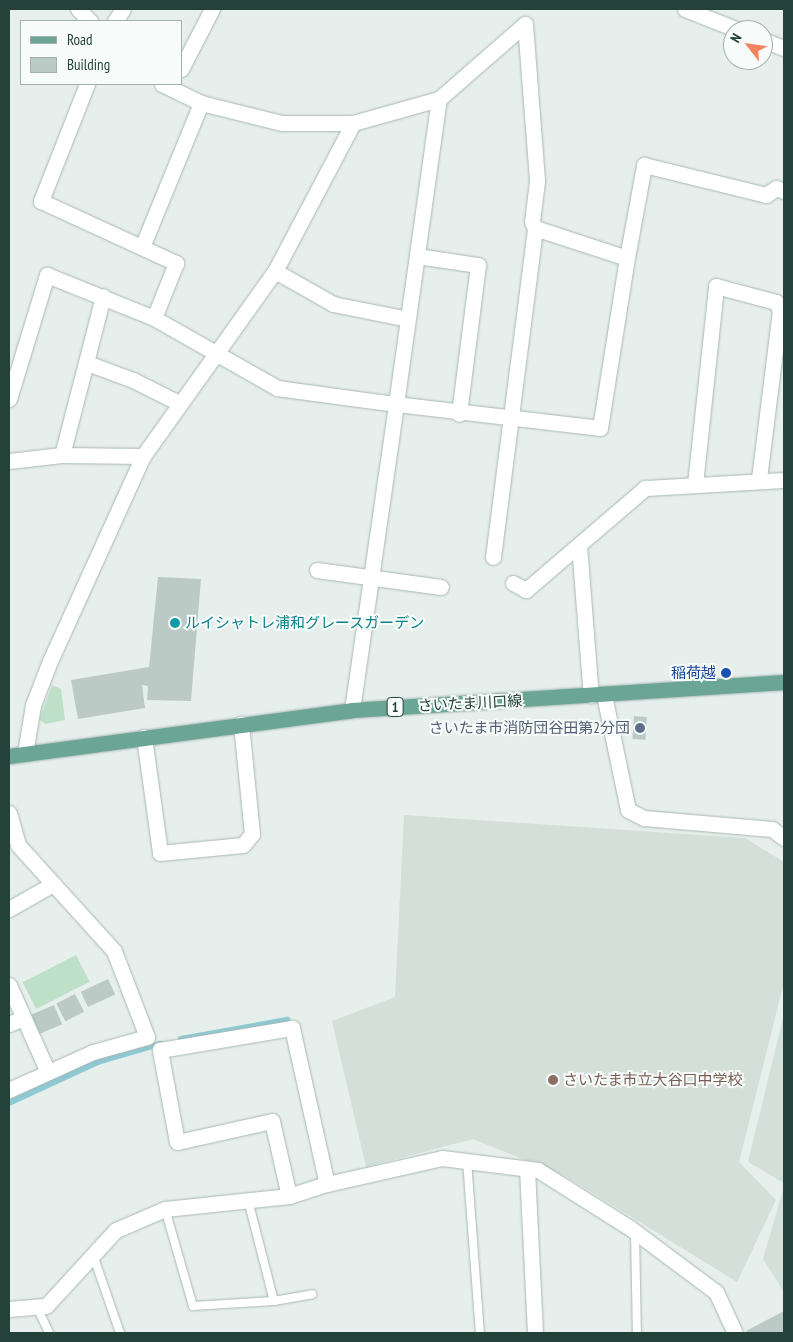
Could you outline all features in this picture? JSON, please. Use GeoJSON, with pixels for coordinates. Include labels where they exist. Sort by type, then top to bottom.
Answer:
{"type":"FeatureCollection","features":[{"type":"Feature","properties":{"kind":"main road","name":"さいたま川口線"},"geometry":{"type":"LineString","coordinates":[[9,756],[352,710],[597,696],[784,682]]}},
{"type":"Feature","properties":{"kind":"street"},"geometry":{"type":"LineString","coordinates":[[78,9],[89,20]]}},
{"type":"Feature","properties":{"kind":"street"},"geometry":{"type":"LineString","coordinates":[[116,20],[123,9]]}},
{"type":"Feature","properties":{"kind":"street"},"geometry":{"type":"LineString","coordinates":[[182,67],[212,9]]}},
{"type":"Feature","properties":{"kind":"street"},"geometry":{"type":"LineString","coordinates":[[684,9],[723,24]]}},
{"type":"Feature","properties":{"kind":"street"},"geometry":{"type":"LineString","coordinates":[[169,86],[200,103],[282,123],[353,123],[439,98],[525,24],[537,181],[532,222],[535,228],[509,419],[493,557]]}},
{"type":"Feature","properties":{"kind":"street"},"geometry":{"type":"LineString","coordinates":[[87,85],[41,201],[176,263],[154,318]]}},
{"type":"Feature","properties":{"kind":"street"},"geometry":{"type":"LineString","coordinates":[[352,710],[439,98]]}},
{"type":"Feature","properties":{"kind":"street"},"geometry":{"type":"LineString","coordinates":[[142,247],[200,103]]}},
{"type":"Feature","properties":{"kind":"street"},"geometry":{"type":"LineString","coordinates":[[25,753],[33,705],[50,662],[143,456],[275,271],[353,123]]}},
{"type":"Feature","properties":{"kind":"street"},"geometry":{"type":"LineString","coordinates":[[9,399],[48,275],[154,318],[277,388],[459,414],[600,428],[644,165],[766,195],[776,188],[784,191]]}},
{"type":"Feature","properties":{"kind":"street"},"geometry":{"type":"LineString","coordinates":[[535,228],[627,258]]}},
{"type":"Feature","properties":{"kind":"street"},"geometry":{"type":"LineString","coordinates":[[417,256],[478,265],[459,414]]}},
{"type":"Feature","properties":{"kind":"street"},"geometry":{"type":"LineString","coordinates":[[275,271],[333,304],[408,318]]}},
{"type":"Feature","properties":{"kind":"street"},"geometry":{"type":"LineString","coordinates":[[694,484],[716,286],[776,302],[780,310],[759,480]]}},
{"type":"Feature","properties":{"kind":"street"},"geometry":{"type":"LineString","coordinates":[[62,455],[103,296]]}},
{"type":"Feature","properties":{"kind":"street"},"geometry":{"type":"LineString","coordinates":[[87,363],[133,380],[179,403]]}},
{"type":"Feature","properties":{"kind":"street"},"geometry":{"type":"LineString","coordinates":[[9,461],[62,455],[143,456]]}},
{"type":"Feature","properties":{"kind":"street"},"geometry":{"type":"LineString","coordinates":[[513,583],[526,590],[645,488],[784,480]]}},
{"type":"Feature","properties":{"kind":"street"},"geometry":{"type":"LineString","coordinates":[[578,545],[597,696],[628,810],[644,818],[772,829],[784,838]]}},
{"type":"Feature","properties":{"kind":"street"},"geometry":{"type":"LineString","coordinates":[[317,570],[372,576],[441,587]]}},
{"type":"Feature","properties":{"kind":"street"},"geometry":{"type":"LineString","coordinates":[[144,737],[160,853],[243,845],[252,834],[241,724]]}},
{"type":"Feature","properties":{"kind":"street"},"geometry":{"type":"LineString","coordinates":[[9,813],[18,845],[114,951],[147,1037],[93,1052],[9,1090]]}},
{"type":"Feature","properties":{"kind":"street"},"geometry":{"type":"LineString","coordinates":[[9,909],[54,884]]}},
{"type":"Feature","properties":{"kind":"street"},"geometry":{"type":"LineString","coordinates":[[9,985],[48,1072]]}},
{"type":"Feature","properties":{"kind":"street"},"geometry":{"type":"LineString","coordinates":[[9,1024],[24,1018]]}},
{"type":"Feature","properties":{"kind":"street"},"geometry":{"type":"LineString","coordinates":[[289,1196],[272,1120],[177,1142],[160,1050],[292,1028],[327,1184]]}},
{"type":"Feature","properties":{"kind":"street"},"geometry":{"type":"LineString","coordinates":[[9,1309],[46,1306],[116,1230],[165,1209],[289,1196],[327,1184],[442,1158],[538,1170],[635,1232],[716,1292],[735,1333]]}},
{"type":"Feature","properties":{"kind":"street"},"geometry":{"type":"LineString","coordinates":[[527,1169],[535,1333]]}},
{"type":"Feature","properties":{"kind":"lane"},"geometry":{"type":"LineString","coordinates":[[467,1161],[480,1333]]}},
{"type":"Feature","properties":{"kind":"lane"},"geometry":{"type":"LineString","coordinates":[[248,1200],[274,1301]]}},
{"type":"Feature","properties":{"kind":"lane"},"geometry":{"type":"LineString","coordinates":[[165,1209],[193,1306],[274,1301],[312,1294]]}},
{"type":"Feature","properties":{"kind":"lane"},"geometry":{"type":"LineString","coordinates":[[635,1232],[637,1333]]}},
{"type":"Feature","properties":{"kind":"lane"},"geometry":{"type":"LineString","coordinates":[[93,1255],[120,1333]]}},
{"type":"Feature","properties":{"kind":"lane"},"geometry":{"type":"LineString","coordinates":[[37,1307],[48,1333]]}},
{"type":"Feature","properties":{"kind":"shaded area","name":"さいたま市立大谷口中学校"},"geometry":{"type":"Polygon","coordinates":[[[404,815],[745,838],[784,862],[784,982],[739,1162],[776,1200],[737,1282],[565,1176],[473,1139],[366,1167],[332,1021],[395,997],[404,815]]]}},
{"type":"Feature","properties":{"kind":"shaded area"},"geometry":{"type":"Polygon","coordinates":[[[784,1014],[784,1183],[748,1162],[784,1014]]]}},
{"type":"Feature","properties":{"kind":"shaded area"},"geometry":{"type":"Polygon","coordinates":[[[784,1187],[784,1292],[763,1259],[784,1187]]]}},
{"type":"Feature","properties":{"kind":"green space"},"geometry":{"type":"Polygon","coordinates":[[[52,685],[61,689],[65,720],[46,724],[39,720],[52,685]]]}},
{"type":"Feature","properties":{"kind":"green space"},"geometry":{"type":"Polygon","coordinates":[[[76,955],[90,982],[36,1009],[23,982],[76,955]]]}},
{"type":"Feature","properties":{"kind":"building","name":"ルイシャトレ浦和グレースガーデン"},"geometry":{"type":"Polygon","coordinates":[[[158,577],[201,579],[191,701],[147,700],[148,686],[142,685],[145,708],[78,719],[71,680],[149,667],[158,577]]]}},
{"type":"Feature","properties":{"kind":"building"},"geometry":{"type":"Polygon","coordinates":[[[634,716],[647,717],[645,740],[632,739],[634,716]]]}},
{"type":"Feature","properties":{"kind":"building"},"geometry":{"type":"Polygon","coordinates":[[[108,979],[115,994],[88,1007],[81,992],[108,979]]]}},
{"type":"Feature","properties":{"kind":"building"},"geometry":{"type":"Polygon","coordinates":[[[75,994],[84,1012],[65,1021],[56,1004],[75,994]]]}},
{"type":"Feature","properties":{"kind":"building"},"geometry":{"type":"Polygon","coordinates":[[[54,1005],[62,1024],[39,1034],[31,1015],[54,1005]]]}},
{"type":"Feature","properties":{"kind":"building"},"geometry":{"type":"Polygon","coordinates":[[[784,1311],[784,1333],[747,1333],[746,1331],[784,1311]]]}},
{"type":"Feature","properties":{"kind":"waterway"},"geometry":{"type":"LineString","coordinates":[[181,1039],[287,1020]]}},
{"type":"Feature","properties":{"kind":"waterway"},"geometry":{"type":"LineString","coordinates":[[9,1103],[98,1062],[160,1044]]}},
{"type":"Feature","properties":{"kind":"place","name":"ルイシャトレ浦和グレースガーデン"},"geometry":{"type":"Point","coordinates":[175,623]}},
{"type":"Feature","properties":{"kind":"place","name":"稲荷越"},"geometry":{"type":"Point","coordinates":[726,673]}},
{"type":"Feature","properties":{"kind":"place","name":"さいたま市消防団谷田第2分団"},"geometry":{"type":"Point","coordinates":[640,728]}},
{"type":"Feature","properties":{"kind":"place","name":"さいたま市立大谷口中学校"},"geometry":{"type":"Point","coordinates":[553,1080]}}]}
